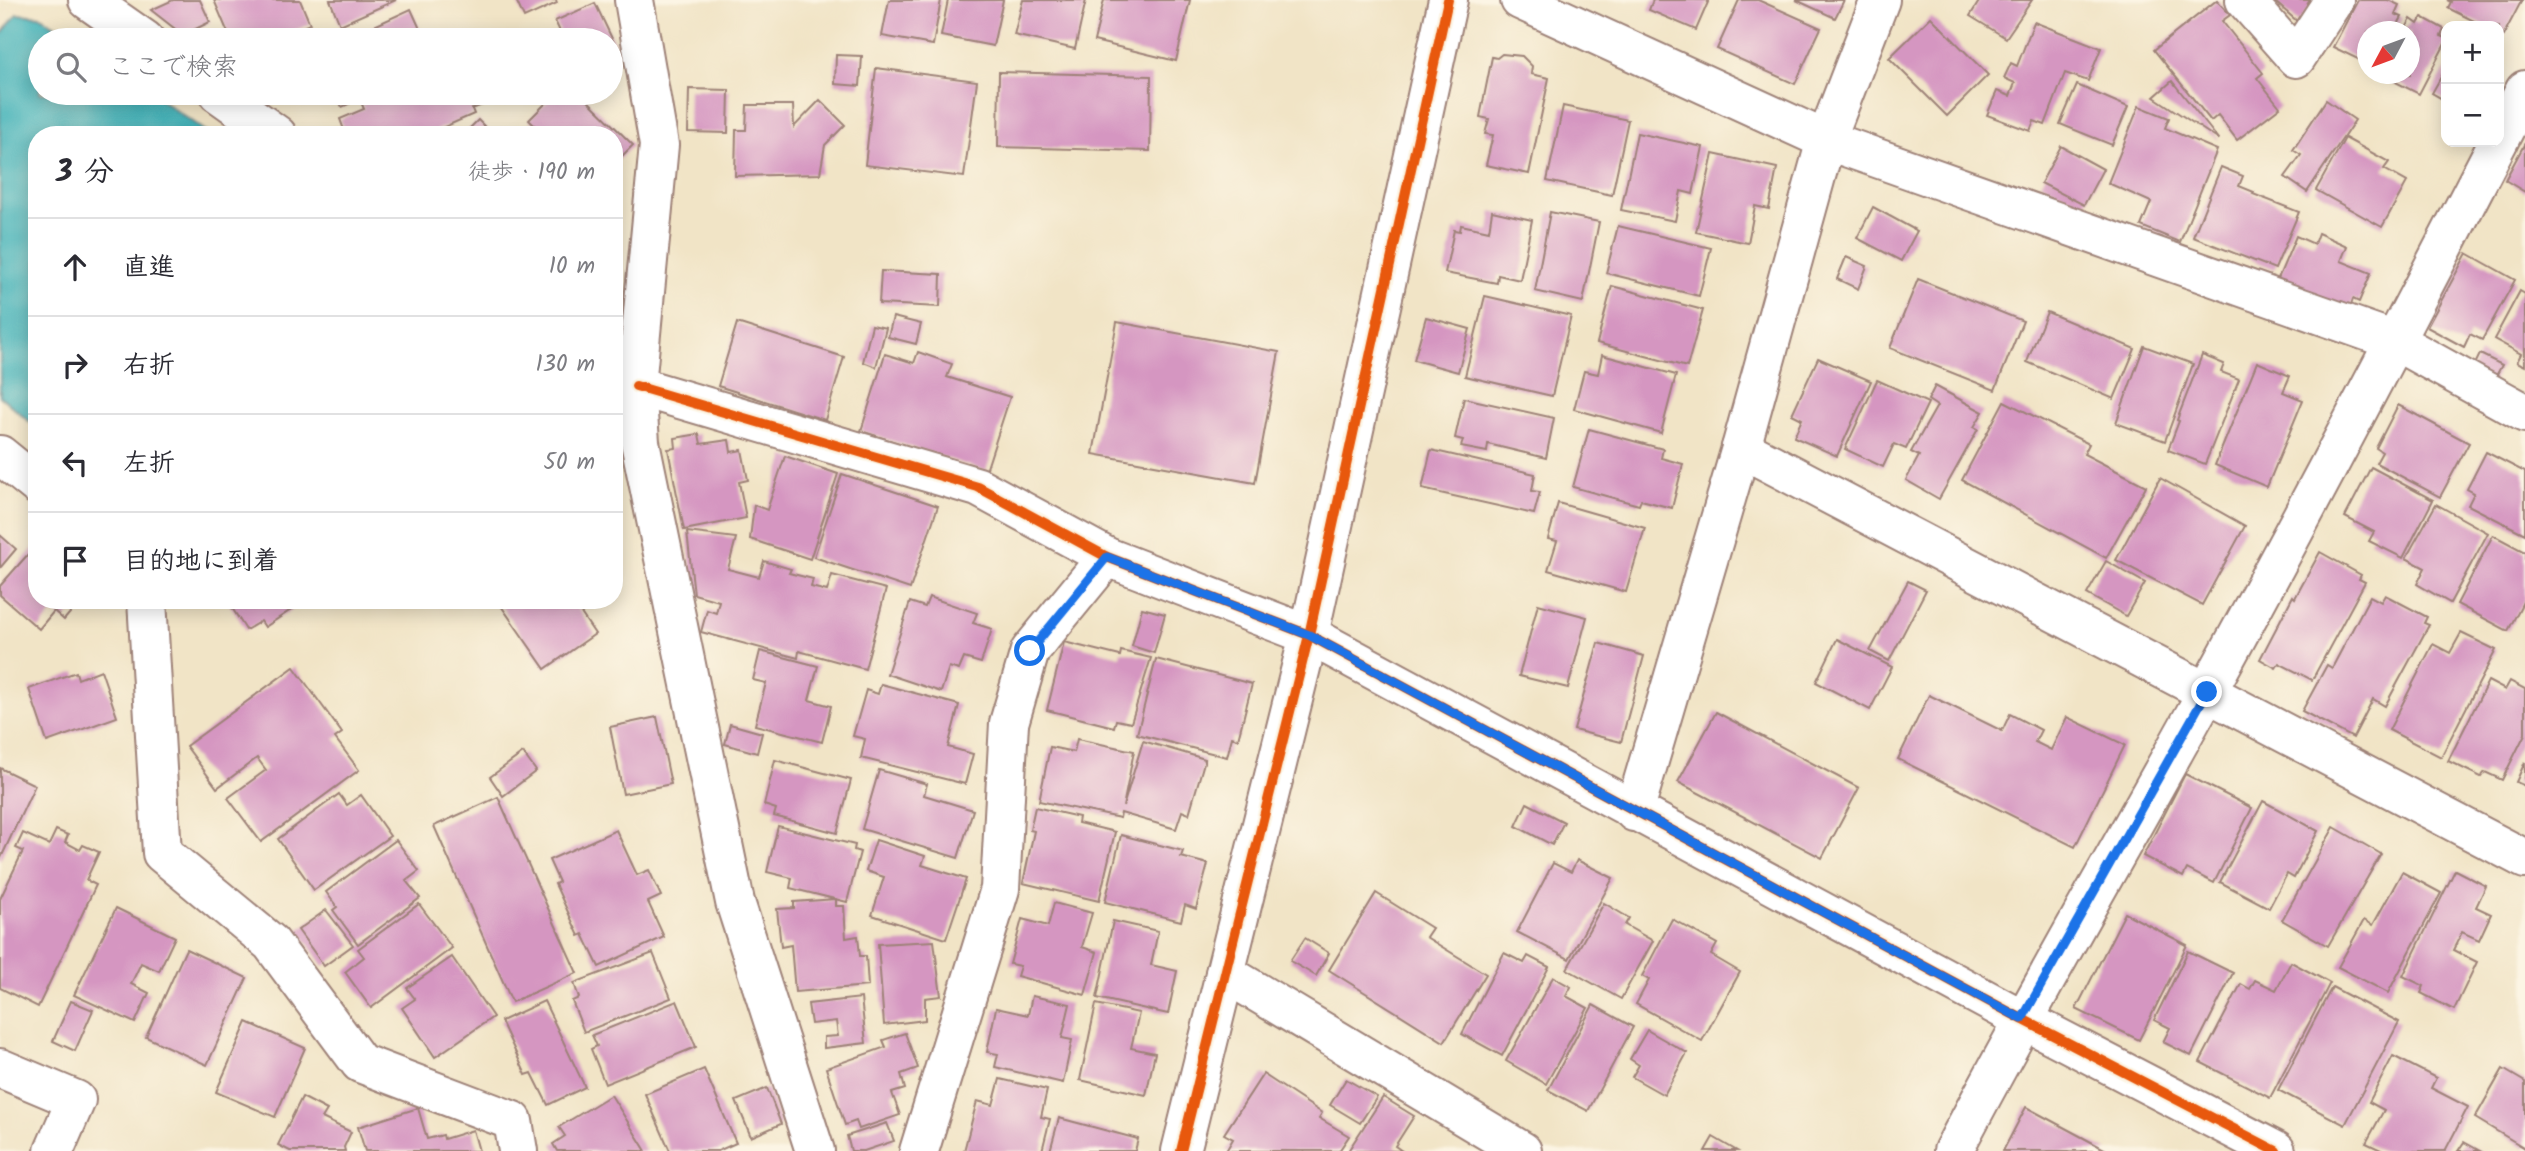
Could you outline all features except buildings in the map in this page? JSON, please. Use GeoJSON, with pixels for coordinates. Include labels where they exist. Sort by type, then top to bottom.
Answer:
{"type":"FeatureCollection","features":[{"type":"Feature","properties":{"kind":"street"},"geometry":{"type":"LineString","coordinates":[[88,0],[128,28]]}},
{"type":"Feature","properties":{"kind":"street"},"geometry":{"type":"LineString","coordinates":[[634,0],[659,145],[636,386],[627,430],[735,902],[815,1151]]}},
{"type":"Feature","properties":{"kind":"street"},"geometry":{"type":"LineString","coordinates":[[1181,1151],[1309,635],[1448,0]]}},
{"type":"Feature","properties":{"kind":"street"},"geometry":{"type":"LineString","coordinates":[[1520,0],[1826,140],[2395,341],[2525,413]]}},
{"type":"Feature","properties":{"kind":"street"},"geometry":{"type":"LineString","coordinates":[[1634,812],[1741,448],[1826,140],[1880,0]]}},
{"type":"Feature","properties":{"kind":"street"},"geometry":{"type":"LineString","coordinates":[[2245,0],[2296,58],[2334,0]]}},
{"type":"Feature","properties":{"kind":"street"},"geometry":{"type":"LineString","coordinates":[[2504,130],[2525,90]]}},
{"type":"Feature","properties":{"kind":"street"},"geometry":{"type":"LineString","coordinates":[[235,105],[264,126]]}},
{"type":"Feature","properties":{"kind":"street"},"geometry":{"type":"LineString","coordinates":[[1953,1151],[2022,1019],[2207,692],[2395,341],[2495,147]]}},
{"type":"Feature","properties":{"kind":"street"},"geometry":{"type":"LineString","coordinates":[[636,386],[978,487],[1107,557],[1309,635],[1634,812],[2276,1151]]}},
{"type":"Feature","properties":{"kind":"street"},"geometry":{"type":"LineString","coordinates":[[1741,448],[2525,859]]}},
{"type":"Feature","properties":{"kind":"street"},"geometry":{"type":"LineString","coordinates":[[0,455],[28,478]]}},
{"type":"Feature","properties":{"kind":"street"},"geometry":{"type":"LineString","coordinates":[[919,1151],[1000,889],[1009,723],[1030,651],[1107,557]]}},
{"type":"Feature","properties":{"kind":"street"},"geometry":{"type":"LineString","coordinates":[[148,609],[162,853],[271,943],[360,1063],[513,1121],[518,1151]]}},
{"type":"Feature","properties":{"kind":"street"},"geometry":{"type":"LineString","coordinates":[[1225,973],[1522,1151]]}},
{"type":"Feature","properties":{"kind":"street"},"geometry":{"type":"LineString","coordinates":[[0,1068],[76,1100],[54,1151]]}},
{"type":"Feature","properties":{"kind":"water"},"geometry":{"type":"Polygon","coordinates":[[[17,14],[41,16],[58,28],[28,28],[28,105],[168,105],[198,126],[28,126],[28,420],[0,396],[0,36],[17,14]]]}},
{"type":"Feature","properties":{"kind":"cycle path"},"geometry":{"type":"LineString","coordinates":[[1181,1151],[1309,635],[1448,0]]}},
{"type":"Feature","properties":{"kind":"cycle path"},"geometry":{"type":"LineString","coordinates":[[636,386],[978,487],[1107,557],[1309,635],[2022,1019],[2276,1151]]}},
{"type":"Feature","properties":{"kind":"route"},"geometry":{"type":"LineString","coordinates":[[1030,651],[1107,557],[1309,635],[2022,1019],[2207,692]]}}]}
